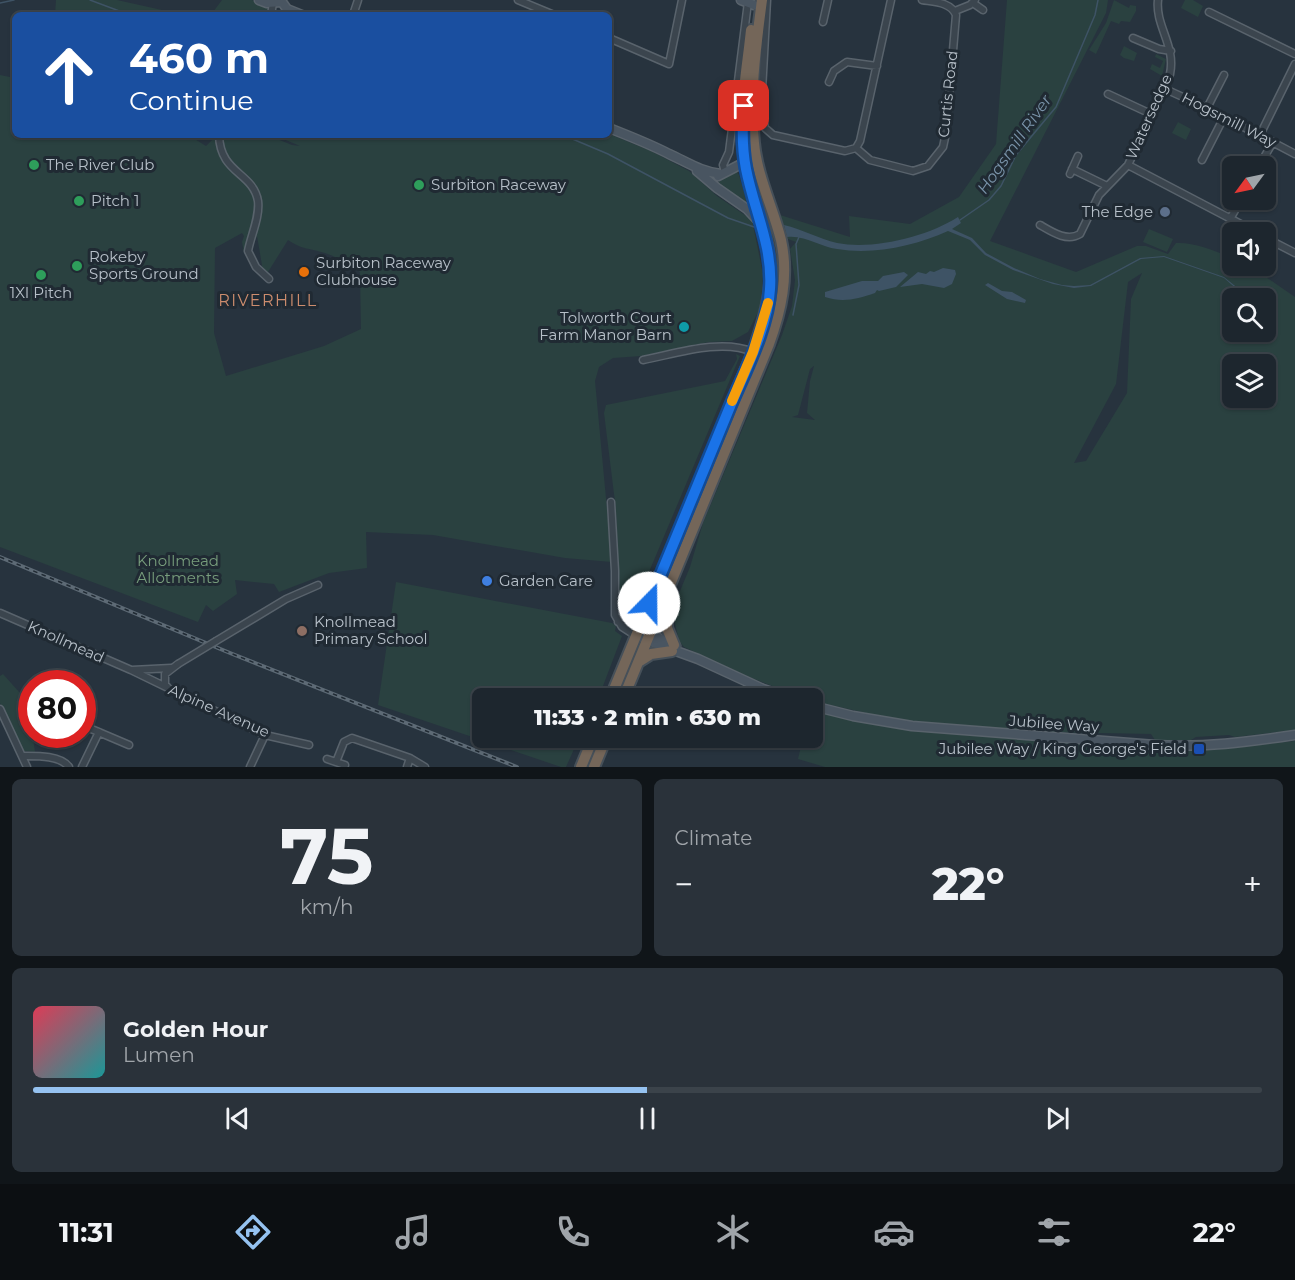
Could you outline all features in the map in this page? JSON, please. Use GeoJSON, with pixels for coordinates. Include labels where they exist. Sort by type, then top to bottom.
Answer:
{"type":"FeatureCollection","features":[{"type":"Feature","properties":{"kind":"highway"},"geometry":{"type":"LineString","coordinates":[[628,688],[640,661],[644,635],[753,352],[764,321],[770,290],[771,270],[767,243],[745,161],[742,124],[752,1]]}},
{"type":"Feature","properties":{"kind":"highway"},"geometry":{"type":"LineString","coordinates":[[615,688],[668,593],[775,327],[784,283],[781,243],[759,169],[754,143],[753,113],[757,36],[752,1]]}},
{"type":"Feature","properties":{"kind":"highway"},"geometry":{"type":"LineString","coordinates":[[640,661],[651,654],[673,648],[666,621],[668,593]]}},
{"type":"Feature","properties":{"kind":"highway"},"geometry":{"type":"LineString","coordinates":[[581,767],[589,748]]}},
{"type":"Feature","properties":{"kind":"highway"},"geometry":{"type":"LineString","coordinates":[[594,767],[602,748]]}},
{"type":"Feature","properties":{"kind":"street"},"geometry":{"type":"LineString","coordinates":[[259,0],[279,2],[294,12]]}},
{"type":"Feature","properties":{"kind":"street"},"geometry":{"type":"LineString","coordinates":[[518,0],[547,12]]}},
{"type":"Feature","properties":{"kind":"street"},"geometry":{"type":"LineString","coordinates":[[612,39],[670,67],[682,0]]}},
{"type":"Feature","properties":{"kind":"street"},"geometry":{"type":"LineString","coordinates":[[767,0],[761,109],[765,128],[773,135],[845,151],[856,148],[860,141],[891,0]]}},
{"type":"Feature","properties":{"kind":"street"},"geometry":{"type":"LineString","coordinates":[[823,22],[828,0]]}},
{"type":"Feature","properties":{"kind":"street"},"geometry":{"type":"LineString","coordinates":[[922,0],[946,5],[955,11],[974,2],[983,10]]}},
{"type":"Feature","properties":{"kind":"street"},"geometry":{"type":"LineString","coordinates":[[1133,38],[1159,49],[1171,51],[1159,18],[1158,0]]}},
{"type":"Feature","properties":{"kind":"street"},"geometry":{"type":"LineString","coordinates":[[723,173],[723,165],[729,152],[752,1]]}},
{"type":"Feature","properties":{"kind":"street","name":"Curtis Road"},"geometry":{"type":"LineString","coordinates":[[856,148],[870,160],[913,171],[928,166],[943,147],[955,11]]}},
{"type":"Feature","properties":{"kind":"street"},"geometry":{"type":"LineString","coordinates":[[1209,12],[1295,54]]}},
{"type":"Feature","properties":{"kind":"street","name":"Watersedge"},"geometry":{"type":"LineString","coordinates":[[1040,225],[1067,238],[1080,234],[1099,195],[1128,165],[1172,65],[1171,51]]}},
{"type":"Feature","properties":{"kind":"street"},"geometry":{"type":"LineString","coordinates":[[829,82],[834,71],[846,62],[877,66]]}},
{"type":"Feature","properties":{"kind":"street"},"geometry":{"type":"LineString","coordinates":[[1260,135],[1295,64]]}},
{"type":"Feature","properties":{"kind":"street"},"geometry":{"type":"LineString","coordinates":[[1207,108],[1224,75]]}},
{"type":"Feature","properties":{"kind":"street","name":"Hogsmill Way"},"geometry":{"type":"LineString","coordinates":[[1163,88],[1295,154]]}},
{"type":"Feature","properties":{"kind":"street"},"geometry":{"type":"LineString","coordinates":[[1108,94],[1151,114]]}},
{"type":"Feature","properties":{"kind":"street"},"geometry":{"type":"LineString","coordinates":[[1202,160],[1224,117]]}},
{"type":"Feature","properties":{"kind":"street"},"geometry":{"type":"LineString","coordinates":[[612,129],[671,154],[692,166],[705,171],[723,173]]}},
{"type":"Feature","properties":{"kind":"street"},"geometry":{"type":"LineString","coordinates":[[220,138],[223,155],[228,164],[255,189],[258,213],[248,251],[256,267],[269,279]]}},
{"type":"Feature","properties":{"kind":"street"},"geometry":{"type":"LineString","coordinates":[[1265,156],[1273,142]]}},
{"type":"Feature","properties":{"kind":"street"},"geometry":{"type":"LineString","coordinates":[[1078,156],[1071,172],[1107,186]]}},
{"type":"Feature","properties":{"kind":"street"},"geometry":{"type":"LineString","coordinates":[[716,187],[715,179],[750,160],[759,169],[761,198],[760,203],[756,206],[743,206]]}},
{"type":"Feature","properties":{"kind":"street"},"geometry":{"type":"LineString","coordinates":[[1128,165],[1236,222]]}},
{"type":"Feature","properties":{"kind":"street"},"geometry":{"type":"LineString","coordinates":[[692,166],[755,216],[763,227]]}},
{"type":"Feature","properties":{"kind":"street"},"geometry":{"type":"LineString","coordinates":[[1230,219],[1235,210]]}},
{"type":"Feature","properties":{"kind":"street"},"geometry":{"type":"LineString","coordinates":[[1276,243],[1295,253]]}},
{"type":"Feature","properties":{"kind":"street"},"geometry":{"type":"LineString","coordinates":[[643,360],[718,346],[732,346],[753,352]]}},
{"type":"Feature","properties":{"kind":"street"},"geometry":{"type":"LineString","coordinates":[[611,502],[615,561],[615,611],[618,621],[673,648],[756,685],[768,688]]}},
{"type":"Feature","properties":{"kind":"street"},"geometry":{"type":"LineString","coordinates":[[169,689],[164,680],[165,674],[171,668],[286,599],[318,585]]}},
{"type":"Feature","properties":{"kind":"street","name":"Knollmead"},"geometry":{"type":"LineString","coordinates":[[0,613],[131,670]]}},
{"type":"Feature","properties":{"kind":"street"},"geometry":{"type":"LineString","coordinates":[[131,670],[171,668]]}},
{"type":"Feature","properties":{"kind":"street","name":"Alpine Avenue"},"geometry":{"type":"LineString","coordinates":[[131,670],[265,735],[309,745]]}},
{"type":"Feature","properties":{"kind":"street","name":"Jubilee Way"},"geometry":{"type":"LineString","coordinates":[[823,708],[912,726],[1190,747],[1295,735]]}},
{"type":"Feature","properties":{"kind":"street"},"geometry":{"type":"LineString","coordinates":[[0,709],[27,767]]}},
{"type":"Feature","properties":{"kind":"street"},"geometry":{"type":"LineString","coordinates":[[96,731],[129,745]]}},
{"type":"Feature","properties":{"kind":"street"},"geometry":{"type":"LineString","coordinates":[[82,767],[99,732]]}},
{"type":"Feature","properties":{"kind":"street"},"geometry":{"type":"LineString","coordinates":[[250,767],[265,735]]}},
{"type":"Feature","properties":{"kind":"street"},"geometry":{"type":"LineString","coordinates":[[336,762],[344,742],[352,738],[410,758],[425,767]]}},
{"type":"Feature","properties":{"kind":"street"},"geometry":{"type":"LineString","coordinates":[[22,756],[44,757],[65,762],[69,767]]}},
{"type":"Feature","properties":{"kind":"street"},"geometry":{"type":"LineString","coordinates":[[407,767],[410,758]]}},
{"type":"Feature","properties":{"kind":"street"},"geometry":{"type":"LineString","coordinates":[[327,759],[345,765]]}},
{"type":"Feature","properties":{"kind":"green space"},"geometry":{"type":"Polygon","coordinates":[[[56,0],[117,0],[162,10],[213,12],[55,12],[56,0]]]}},
{"type":"Feature","properties":{"kind":"green space"},"geometry":{"type":"Polygon","coordinates":[[[222,0],[252,0],[281,12],[213,12],[222,0]]]}},
{"type":"Feature","properties":{"kind":"green space"},"geometry":{"type":"Polygon","coordinates":[[[1007,0],[1108,0],[1106,13],[990,241],[1076,272],[1137,246],[1146,246],[1168,254],[1176,243],[1190,244],[1222,254],[1222,276],[1265,276],[1295,297],[1295,730],[1235,737],[1229,735],[1196,737],[1191,740],[1155,740],[1151,734],[1050,732],[906,722],[823,703],[823,688],[778,688],[684,647],[679,641],[674,619],[675,603],[690,567],[703,523],[792,306],[795,280],[790,249],[796,242],[788,239],[780,215],[850,237],[849,216],[910,224],[959,197],[996,144],[1007,0]],[[1142,273],[1128,282],[1116,384],[1074,463],[1086,461],[1127,393],[1131,299],[1142,273]],[[814,366],[810,369],[798,415],[792,417],[815,420],[807,413],[814,366]]]}},
{"type":"Feature","properties":{"kind":"green space"},"geometry":{"type":"Polygon","coordinates":[[[1114,0],[1129,8],[1130,5],[1136,6],[1136,11],[1130,22],[1121,21],[1119,24],[1111,21],[1096,54],[1089,50],[1106,23],[1114,0]]]}},
{"type":"Feature","properties":{"kind":"green space"},"geometry":{"type":"Polygon","coordinates":[[[1185,0],[1193,0],[1203,6],[1198,17],[1181,8],[1185,0]]]}},
{"type":"Feature","properties":{"kind":"green space"},"geometry":{"type":"Polygon","coordinates":[[[1124,46],[1137,53],[1134,61],[1120,55],[1124,46]]]}},
{"type":"Feature","properties":{"kind":"green space"},"geometry":{"type":"Polygon","coordinates":[[[1156,54],[1166,59],[1162,76],[1150,69],[1152,64],[1160,68],[1163,61],[1155,57],[1156,54]]]}},
{"type":"Feature","properties":{"kind":"green space","name":"Knollmead Allotments"},"geometry":{"type":"Polygon","coordinates":[[[0,75],[12,77],[12,138],[193,138],[206,146],[214,138],[274,138],[300,146],[281,138],[612,138],[612,135],[651,151],[689,171],[717,196],[752,220],[763,274],[761,306],[748,332],[732,341],[709,342],[641,356],[613,358],[599,367],[595,381],[612,562],[565,558],[433,535],[366,532],[367,568],[329,573],[279,592],[274,584],[235,580],[237,594],[213,611],[206,605],[198,622],[0,547],[0,75]],[[242,233],[215,248],[214,333],[226,376],[324,346],[361,329],[360,272],[325,253],[302,247],[288,240],[268,272],[263,271],[257,236],[252,248],[247,249],[244,253],[242,242],[244,236],[242,233]]]}},
{"type":"Feature","properties":{"kind":"green space"},"geometry":{"type":"Polygon","coordinates":[[[1178,122],[1191,129],[1186,140],[1172,133],[1178,122]]]}},
{"type":"Feature","properties":{"kind":"green space"},"geometry":{"type":"Polygon","coordinates":[[[736,171],[747,202],[738,199],[719,183],[720,179],[736,171]]]}},
{"type":"Feature","properties":{"kind":"green space"},"geometry":{"type":"Polygon","coordinates":[[[1149,229],[1173,239],[1167,252],[1143,242],[1149,229]]]}},
{"type":"Feature","properties":{"kind":"green space"},"geometry":{"type":"Polygon","coordinates":[[[736,354],[740,356],[630,617],[625,618],[621,615],[620,608],[616,510],[604,413],[606,405],[725,381],[737,359],[736,354]]]}},
{"type":"Feature","properties":{"kind":"green space"},"geometry":{"type":"Polygon","coordinates":[[[396,582],[612,623],[616,626],[615,631],[622,636],[602,688],[472,688],[472,737],[378,705],[396,582]]]}},
{"type":"Feature","properties":{"kind":"green space"},"geometry":{"type":"Polygon","coordinates":[[[3,674],[18,691],[18,739],[0,703],[0,676],[3,674]]]}},
{"type":"Feature","properties":{"kind":"green space"},"geometry":{"type":"Polygon","coordinates":[[[823,712],[861,722],[911,729],[1159,751],[1214,749],[1295,741],[1295,767],[825,767],[798,759],[801,748],[823,748],[823,712]]]}},
{"type":"Feature","properties":{"kind":"green space"},"geometry":{"type":"Polygon","coordinates":[[[22,748],[34,748],[35,752],[24,751],[22,748]]]}},
{"type":"Feature","properties":{"kind":"green space"},"geometry":{"type":"Polygon","coordinates":[[[505,748],[575,748],[566,767],[505,748]]]}},
{"type":"Feature","properties":{"kind":"water"},"geometry":{"type":"Polygon","coordinates":[[[958,217],[961,223],[952,229],[972,238],[986,253],[1040,279],[1062,285],[1090,285],[1140,258],[1164,256],[1224,277],[1238,288],[1224,278],[1164,257],[1141,259],[1091,286],[1074,288],[1053,284],[1013,270],[985,255],[970,240],[948,231],[894,248],[851,251],[831,248],[800,238],[787,237],[784,225],[837,243],[867,245],[916,236],[958,217]]]}},
{"type":"Feature","properties":{"kind":"water"},"geometry":{"type":"Polygon","coordinates":[[[943,268],[955,270],[956,274],[952,284],[944,288],[922,284],[900,287],[918,272],[926,274],[943,268]]]}},
{"type":"Feature","properties":{"kind":"water"},"geometry":{"type":"Polygon","coordinates":[[[904,272],[908,275],[896,287],[877,290],[875,293],[850,300],[825,297],[825,292],[862,281],[878,281],[883,276],[904,272]]]}},
{"type":"Feature","properties":{"kind":"water"},"geometry":{"type":"Polygon","coordinates":[[[988,283],[1002,291],[1012,292],[1026,300],[1025,303],[1007,299],[985,285],[988,283]]]}},
{"type":"Feature","properties":{"kind":"waterway","name":"Hogsmill River"},"geometry":{"type":"LineString","coordinates":[[0,3],[14,0]]}},
{"type":"Feature","properties":{"kind":"waterway","name":"Hogsmill River"},"geometry":{"type":"LineString","coordinates":[[90,0],[122,12]]}},
{"type":"Feature","properties":{"kind":"waterway","name":"Hogsmill River"},"geometry":{"type":"LineString","coordinates":[[960,220],[989,200],[1001,186],[1016,155],[1056,107],[1095,15],[1098,0]]}},
{"type":"Feature","properties":{"kind":"waterway","name":"Hogsmill River"},"geometry":{"type":"LineString","coordinates":[[570,138],[608,154],[728,218],[757,228]]}},
{"type":"Feature","properties":{"kind":"waterway"},"geometry":{"type":"LineString","coordinates":[[793,315],[799,285],[796,244],[799,237]]}},
{"type":"Feature","properties":{"kind":"railway"},"geometry":{"type":"LineString","coordinates":[[0,557],[230,653],[517,767]]}},
{"type":"Feature","properties":{"kind":"slow traffic"},"geometry":{"type":"LineString","coordinates":[[732,401],[753,352],[768,303]]}},
{"type":"Feature","properties":{"kind":"place","name":"The River Club"},"geometry":{"type":"Point","coordinates":[34,165]}},
{"type":"Feature","properties":{"kind":"place","name":"Surbiton Raceway"},"geometry":{"type":"Point","coordinates":[419,185]}},
{"type":"Feature","properties":{"kind":"place","name":"Pitch 1"},"geometry":{"type":"Point","coordinates":[79,201]}},
{"type":"Feature","properties":{"kind":"place","name":"The Edge"},"geometry":{"type":"Point","coordinates":[1165,212]}},
{"type":"Feature","properties":{"kind":"place","name":"Rokeby Sports Ground"},"geometry":{"type":"Point","coordinates":[77,266]}},
{"type":"Feature","properties":{"kind":"place","name":"Surbiton Raceway Clubhouse"},"geometry":{"type":"Point","coordinates":[304,272]}},
{"type":"Feature","properties":{"kind":"place","name":"1XI Pitch"},"geometry":{"type":"Point","coordinates":[41,275]}},
{"type":"Feature","properties":{"kind":"place","name":"Tolworth Court Farm Manor Barn"},"geometry":{"type":"Point","coordinates":[684,327]}},
{"type":"Feature","properties":{"kind":"place","name":"Garden Care"},"geometry":{"type":"Point","coordinates":[487,581]}},
{"type":"Feature","properties":{"kind":"place","name":"Knollmead Primary School"},"geometry":{"type":"Point","coordinates":[302,631]}},
{"type":"Feature","properties":{"kind":"place","name":"Jubilee Way / King George's Field"},"geometry":{"type":"Point","coordinates":[1199,749]}},
{"type":"Feature","properties":{"kind":"district","name":"RIVERHILL"},"geometry":{"type":"Point","coordinates":[268,300]}},
{"type":"Feature","properties":{"kind":"route"},"geometry":{"type":"LineString","coordinates":[[649,603],[753,352],[768,305],[770,260],[765,234],[746,171],[742,138],[744,106]]}}]}
